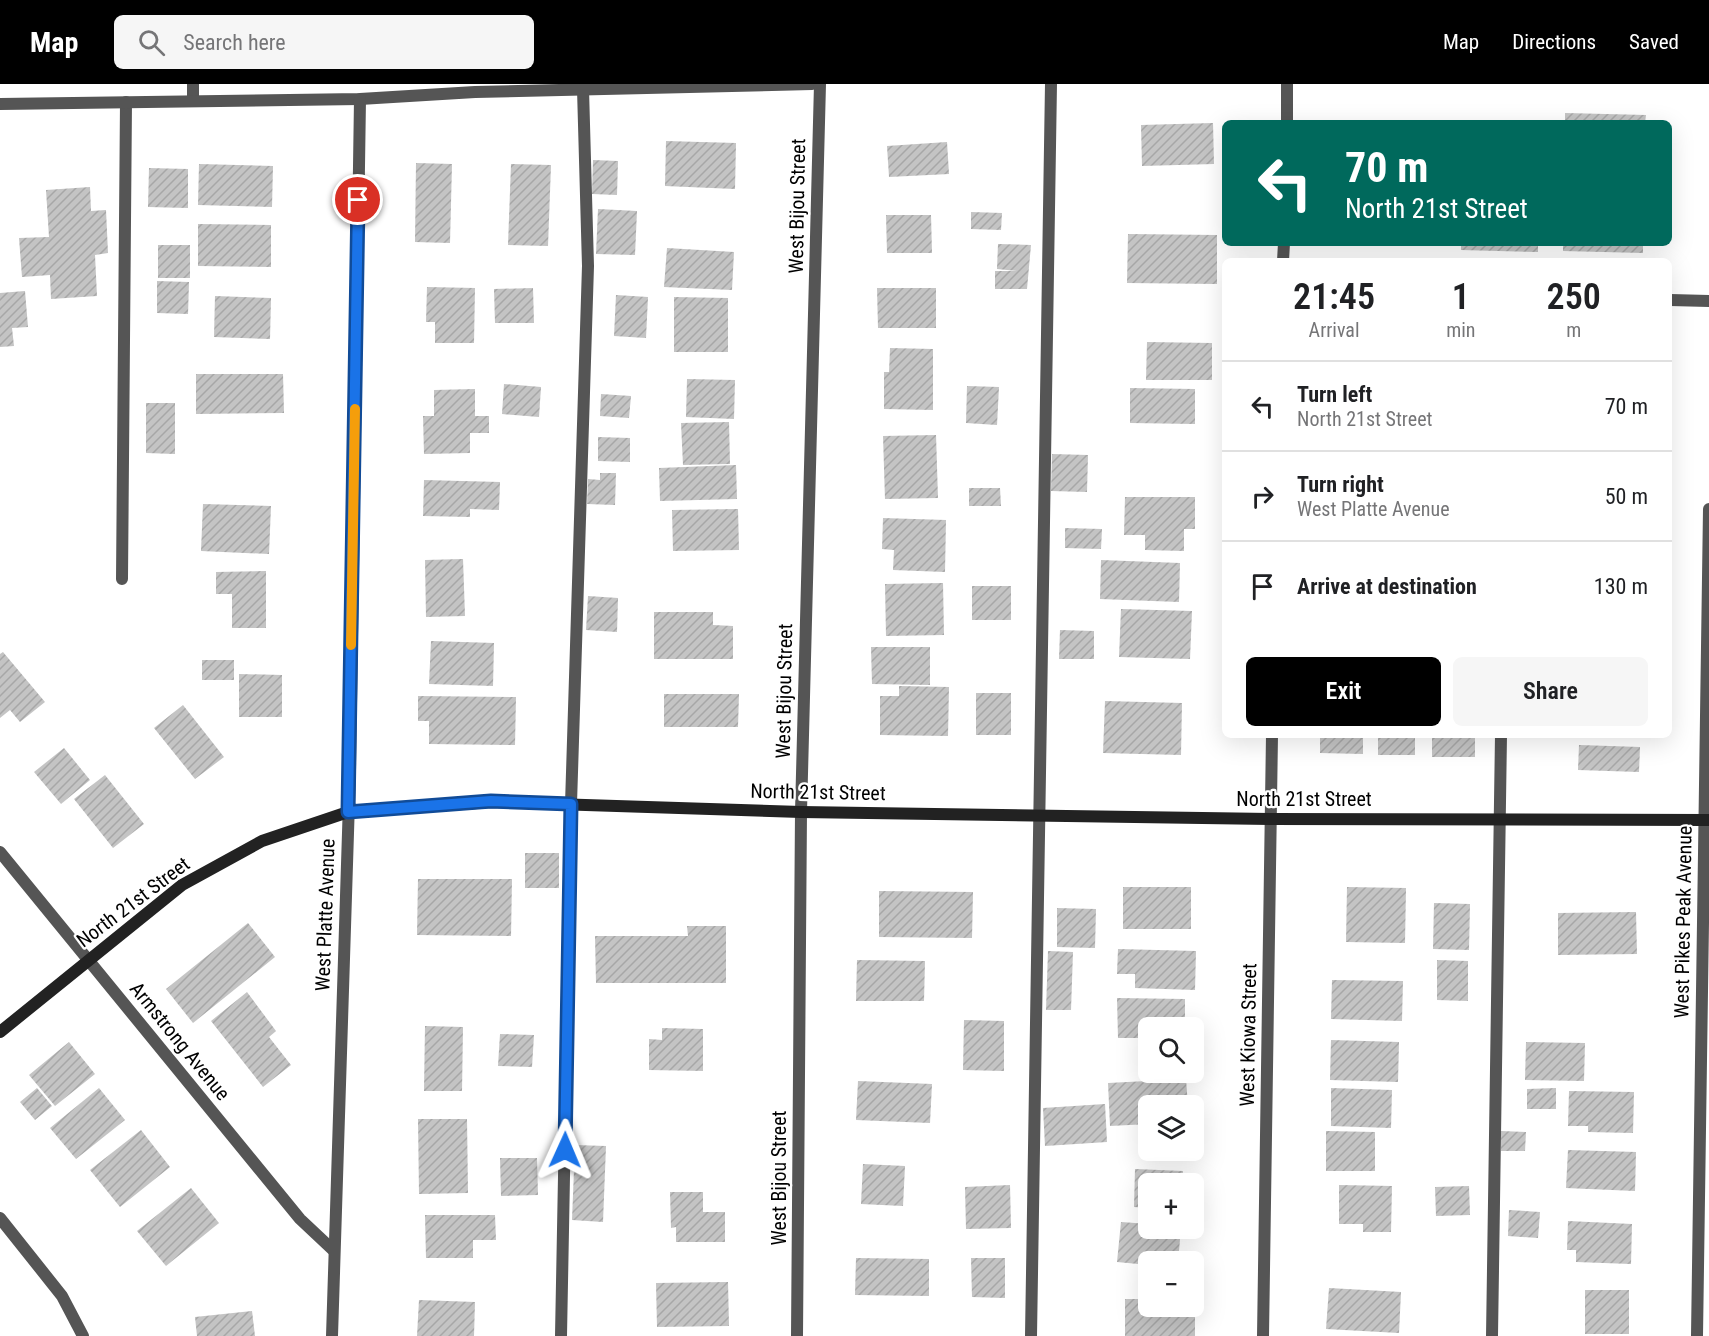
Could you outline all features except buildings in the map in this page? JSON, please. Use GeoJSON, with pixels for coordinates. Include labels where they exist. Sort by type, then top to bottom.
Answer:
{"type":"FeatureCollection","features":[{"type":"Feature","properties":{"kind":"main road","name":"North 21st Street"},"geometry":{"type":"LineString","coordinates":[[0,1032],[182,885],[262,841],[348,812],[491,801],[801,812],[1041,816],[1707,820]]}},
{"type":"Feature","properties":{"kind":"street"},"geometry":{"type":"LineString","coordinates":[[192,84],[193,101]]}},
{"type":"Feature","properties":{"kind":"street"},"geometry":{"type":"LineString","coordinates":[[0,104],[360,99],[475,88],[583,89],[813,84]]}},
{"type":"Feature","properties":{"kind":"street","name":"West Bijou Street"},"geometry":{"type":"LineString","coordinates":[[797,1336],[801,812],[819,84]]}},
{"type":"Feature","properties":{"kind":"street"},"geometry":{"type":"LineString","coordinates":[[1031,1336],[1051,84]]}},
{"type":"Feature","properties":{"kind":"street"},"geometry":{"type":"LineString","coordinates":[[1287,84],[1287,120]]}},
{"type":"Feature","properties":{"kind":"street"},"geometry":{"type":"LineString","coordinates":[[561,1336],[571,804],[588,266],[583,89]]}},
{"type":"Feature","properties":{"kind":"street","name":"West Platte Avenue"},"geometry":{"type":"LineString","coordinates":[[332,1336],[348,812],[360,99]]}},
{"type":"Feature","properties":{"kind":"street"},"geometry":{"type":"LineString","coordinates":[[122,579],[126,102]]}},
{"type":"Feature","properties":{"kind":"street"},"geometry":{"type":"LineString","coordinates":[[1672,300],[1709,301]]}},
{"type":"Feature","properties":{"kind":"street","name":"West Pikes Peak Avenue"},"geometry":{"type":"LineString","coordinates":[[1697,1336],[1707,820],[1709,509]]}},
{"type":"Feature","properties":{"kind":"street","name":"West Kiowa Street"},"geometry":{"type":"LineString","coordinates":[[1263,1336],[1272,738]]}},
{"type":"Feature","properties":{"kind":"street"},"geometry":{"type":"LineString","coordinates":[[1492,1336],[1501,738]]}},
{"type":"Feature","properties":{"kind":"street","name":"Armstrong Avenue"},"geometry":{"type":"LineString","coordinates":[[0,852],[300,1219],[333,1250]]}},
{"type":"Feature","properties":{"kind":"street"},"geometry":{"type":"LineString","coordinates":[[0,1218],[62,1296],[83,1336]]}},
{"type":"Feature","properties":{"kind":"slow traffic"},"geometry":{"type":"LineString","coordinates":[[351,645],[355,409]]}},
{"type":"Feature","properties":{"kind":"route"},"geometry":{"type":"LineString","coordinates":[[358,200],[348,812],[491,801],[571,804],[565,1150]]}}]}
